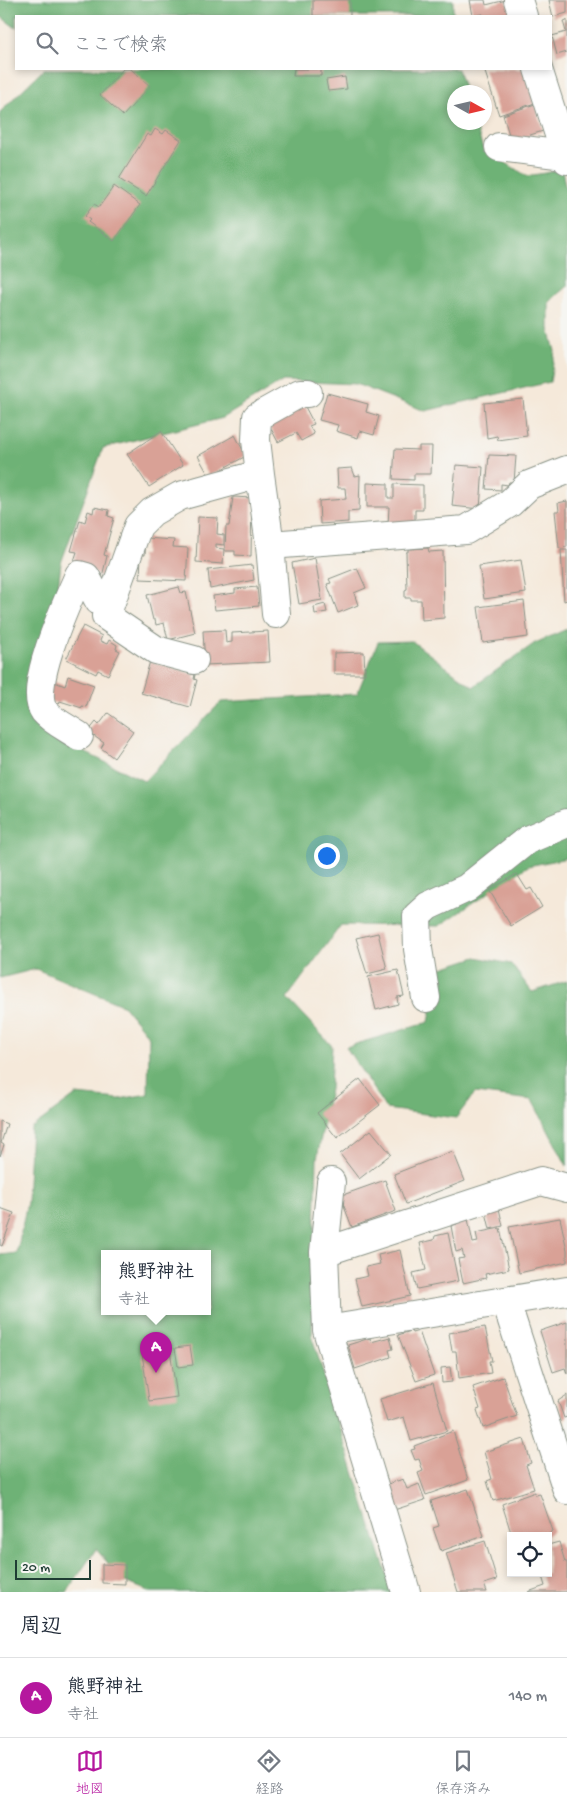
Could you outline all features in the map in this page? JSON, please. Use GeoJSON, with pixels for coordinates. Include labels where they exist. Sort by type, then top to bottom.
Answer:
{"type":"FeatureCollection","features":[{"type":"Feature","properties":{"kind":"street"},"geometry":{"type":"LineString","coordinates":[[518,0],[523,15]]}},
{"type":"Feature","properties":{"kind":"street"},"geometry":{"type":"LineString","coordinates":[[499,147],[566,158],[538,70]]}},
{"type":"Feature","properties":{"kind":"street"},"geometry":{"type":"LineString","coordinates":[[276,614],[270,545],[256,440],[257,417],[300,393],[308,393]]}},
{"type":"Feature","properties":{"kind":"street"},"geometry":{"type":"LineString","coordinates":[[270,545],[466,530],[510,503],[529,486],[567,470]]}},
{"type":"Feature","properties":{"kind":"street"},"geometry":{"type":"LineString","coordinates":[[194,660],[156,650],[106,616],[109,607],[138,526],[152,512],[180,496],[260,474]]}},
{"type":"Feature","properties":{"kind":"street"},"geometry":{"type":"LineString","coordinates":[[79,736],[45,712],[40,703],[40,687],[46,660],[79,575],[86,577],[99,601],[109,607]]}},
{"type":"Feature","properties":{"kind":"street"},"geometry":{"type":"LineString","coordinates":[[426,998],[418,949],[417,916],[428,906],[467,888],[526,840],[567,823]]}},
{"type":"Feature","properties":{"kind":"street"},"geometry":{"type":"LineString","coordinates":[[324,1252],[541,1181],[567,1188]]}},
{"type":"Feature","properties":{"kind":"street"},"geometry":{"type":"LineString","coordinates":[[331,1182],[324,1252],[327,1330],[406,1592]]}},
{"type":"Feature","properties":{"kind":"street"},"geometry":{"type":"LineString","coordinates":[[327,1330],[567,1291]]}},
{"type":"Feature","properties":{"kind":"street"},"geometry":{"type":"LineString","coordinates":[[506,1302],[567,1490]]}},
{"type":"Feature","properties":{"kind":"green space"},"geometry":{"type":"Polygon","coordinates":[[[0,0],[453,0],[453,15],[15,15],[15,27],[0,16],[0,0]]]}},
{"type":"Feature","properties":{"kind":"green space"},"geometry":{"type":"Polygon","coordinates":[[[43,70],[458,70],[463,85],[447,85],[447,130],[477,130],[483,149],[527,176],[562,170],[567,195],[567,286],[549,302],[549,329],[555,351],[550,382],[425,411],[356,384],[283,381],[223,418],[103,448],[61,563],[41,731],[144,781],[221,702],[357,694],[378,642],[412,641],[473,687],[535,643],[567,629],[567,858],[528,866],[439,926],[341,925],[287,998],[332,1046],[330,1089],[317,1159],[312,1337],[380,1555],[394,1592],[151,1592],[123,1581],[96,1549],[67,1592],[0,1592],[0,1255],[17,1253],[27,1202],[31,1128],[76,1095],[119,1099],[148,1094],[149,1037],[124,1006],[36,969],[0,978],[0,112],[43,70]]]}},
{"type":"Feature","properties":{"kind":"green space"},"geometry":{"type":"Polygon","coordinates":[[[476,957],[511,964],[532,992],[567,981],[567,1166],[532,1100],[475,1093],[456,1118],[386,1109],[346,1047],[429,1022],[439,969],[476,957]]]}},
{"type":"Feature","properties":{"kind":"building"},"geometry":{"type":"Polygon","coordinates":[[[313,0],[350,0],[350,15],[313,15],[313,0]]]}},
{"type":"Feature","properties":{"kind":"building"},"geometry":{"type":"Polygon","coordinates":[[[470,0],[485,0],[486,5],[506,0],[514,15],[483,14],[473,15],[470,0]]]}},
{"type":"Feature","properties":{"kind":"building"},"geometry":{"type":"Polygon","coordinates":[[[549,0],[567,0],[567,13],[553,17],[549,0]]]}},
{"type":"Feature","properties":{"kind":"building"},"geometry":{"type":"Polygon","coordinates":[[[567,20],[567,52],[557,55],[552,36],[566,32],[563,21],[567,20]]]}},
{"type":"Feature","properties":{"kind":"building"},"geometry":{"type":"Polygon","coordinates":[[[122,70],[132,70],[150,86],[123,116],[100,95],[122,70]]]}},
{"type":"Feature","properties":{"kind":"building"},"geometry":{"type":"Polygon","coordinates":[[[294,70],[321,70],[321,76],[293,76],[294,70]]]}},
{"type":"Feature","properties":{"kind":"building"},"geometry":{"type":"Polygon","coordinates":[[[484,70],[524,70],[535,103],[499,115],[492,94],[492,85],[489,85],[484,70]]]}},
{"type":"Feature","properties":{"kind":"building"},"geometry":{"type":"Polygon","coordinates":[[[345,77],[347,89],[328,91],[326,80],[345,77]]]}},
{"type":"Feature","properties":{"kind":"building"},"geometry":{"type":"Polygon","coordinates":[[[535,104],[543,131],[511,141],[503,115],[535,104]]]}},
{"type":"Feature","properties":{"kind":"building"},"geometry":{"type":"Polygon","coordinates":[[[155,129],[163,134],[166,130],[181,140],[146,196],[119,179],[147,134],[151,136],[155,129]]]}},
{"type":"Feature","properties":{"kind":"building"},"geometry":{"type":"Polygon","coordinates":[[[114,186],[140,205],[114,241],[88,222],[90,220],[85,216],[94,204],[99,207],[114,186]]]}},
{"type":"Feature","properties":{"kind":"building"},"geometry":{"type":"Polygon","coordinates":[[[327,393],[368,404],[366,412],[379,416],[374,435],[360,431],[358,438],[336,431],[338,425],[319,420],[327,393]]]}},
{"type":"Feature","properties":{"kind":"building"},"geometry":{"type":"Polygon","coordinates":[[[523,399],[527,436],[498,440],[497,436],[487,438],[484,403],[523,399]]]}},
{"type":"Feature","properties":{"kind":"building"},"geometry":{"type":"Polygon","coordinates":[[[302,401],[314,424],[309,426],[314,434],[301,441],[296,433],[278,442],[268,423],[302,401]]]}},
{"type":"Feature","properties":{"kind":"building"},"geometry":{"type":"Polygon","coordinates":[[[161,431],[183,465],[149,487],[127,454],[161,431]]]}},
{"type":"Feature","properties":{"kind":"building"},"geometry":{"type":"Polygon","coordinates":[[[235,435],[246,456],[209,476],[198,456],[235,435]]]}},
{"type":"Feature","properties":{"kind":"building"},"geometry":{"type":"Polygon","coordinates":[[[419,446],[432,446],[431,474],[414,474],[414,480],[393,479],[395,449],[419,450],[419,446]]]}},
{"type":"Feature","properties":{"kind":"building"},"geometry":{"type":"Polygon","coordinates":[[[489,455],[516,456],[514,482],[509,482],[508,485],[501,484],[501,490],[486,489],[489,455]]]}},
{"type":"Feature","properties":{"kind":"building"},"geometry":{"type":"Polygon","coordinates":[[[456,465],[483,467],[480,509],[452,506],[456,465]]]}},
{"type":"Feature","properties":{"kind":"building"},"geometry":{"type":"Polygon","coordinates":[[[352,468],[355,476],[360,475],[359,511],[348,512],[348,522],[320,524],[319,501],[346,499],[345,488],[338,488],[337,469],[352,468]]]}},
{"type":"Feature","properties":{"kind":"building"},"geometry":{"type":"Polygon","coordinates":[[[367,483],[388,484],[388,498],[394,498],[394,484],[423,485],[423,510],[415,510],[415,525],[388,525],[389,507],[367,507],[367,483]]]}},
{"type":"Feature","properties":{"kind":"building"},"geometry":{"type":"Polygon","coordinates":[[[233,497],[252,498],[251,556],[235,555],[235,551],[225,551],[226,526],[229,526],[233,497]]]}},
{"type":"Feature","properties":{"kind":"building"},"geometry":{"type":"Polygon","coordinates":[[[567,501],[567,547],[559,548],[555,511],[559,511],[558,503],[567,501]]]}},
{"type":"Feature","properties":{"kind":"building"},"geometry":{"type":"Polygon","coordinates":[[[94,507],[109,510],[108,516],[114,518],[104,555],[107,556],[102,577],[74,561],[77,552],[71,551],[80,520],[85,522],[88,511],[93,513],[94,507]]]}},
{"type":"Feature","properties":{"kind":"building"},"geometry":{"type":"Polygon","coordinates":[[[198,517],[218,518],[217,534],[224,535],[224,545],[216,544],[216,548],[224,549],[223,564],[196,562],[198,517]]]}},
{"type":"Feature","properties":{"kind":"building"},"geometry":{"type":"Polygon","coordinates":[[[146,538],[174,540],[173,547],[188,548],[186,581],[140,579],[141,555],[145,555],[146,538]]]}},
{"type":"Feature","properties":{"kind":"building"},"geometry":{"type":"Polygon","coordinates":[[[428,548],[429,552],[443,551],[444,618],[422,620],[421,600],[405,598],[405,590],[407,589],[406,552],[408,552],[408,549],[428,548]]]}},
{"type":"Feature","properties":{"kind":"building"},"geometry":{"type":"Polygon","coordinates":[[[561,550],[567,550],[567,600],[564,601],[561,550]]]}},
{"type":"Feature","properties":{"kind":"building"},"geometry":{"type":"Polygon","coordinates":[[[315,558],[322,600],[299,604],[292,563],[315,558]]]}},
{"type":"Feature","properties":{"kind":"building"},"geometry":{"type":"Polygon","coordinates":[[[521,560],[526,593],[484,599],[479,566],[521,560]]]}},
{"type":"Feature","properties":{"kind":"building"},"geometry":{"type":"Polygon","coordinates":[[[252,565],[254,580],[210,589],[208,570],[252,565]]]}},
{"type":"Feature","properties":{"kind":"building"},"geometry":{"type":"Polygon","coordinates":[[[357,568],[366,588],[354,593],[358,605],[338,613],[327,584],[331,583],[329,579],[357,568]]]}},
{"type":"Feature","properties":{"kind":"building"},"geometry":{"type":"Polygon","coordinates":[[[179,587],[181,593],[186,592],[195,633],[168,640],[164,623],[156,625],[155,620],[153,620],[147,595],[179,587]]]}},
{"type":"Feature","properties":{"kind":"building"},"geometry":{"type":"Polygon","coordinates":[[[257,587],[259,606],[215,610],[213,596],[235,593],[235,589],[257,587]]]}},
{"type":"Feature","properties":{"kind":"building"},"geometry":{"type":"Polygon","coordinates":[[[524,601],[528,637],[483,643],[478,607],[524,601]]]}},
{"type":"Feature","properties":{"kind":"building"},"geometry":{"type":"Polygon","coordinates":[[[325,604],[327,612],[315,614],[314,607],[325,604]]]}},
{"type":"Feature","properties":{"kind":"building"},"geometry":{"type":"Polygon","coordinates":[[[83,626],[102,636],[100,641],[107,644],[109,640],[117,645],[116,649],[120,651],[108,675],[98,670],[96,674],[66,659],[83,626]]]}},
{"type":"Feature","properties":{"kind":"building"},"geometry":{"type":"Polygon","coordinates":[[[225,630],[226,643],[232,642],[232,633],[268,631],[270,662],[205,665],[203,631],[225,630]]]}},
{"type":"Feature","properties":{"kind":"building"},"geometry":{"type":"Polygon","coordinates":[[[364,652],[365,674],[334,674],[334,653],[364,652]]]}},
{"type":"Feature","properties":{"kind":"building"},"geometry":{"type":"Polygon","coordinates":[[[150,661],[195,675],[194,679],[197,680],[190,707],[141,693],[150,661]]]}},
{"type":"Feature","properties":{"kind":"building"},"geometry":{"type":"Polygon","coordinates":[[[68,676],[94,685],[86,707],[82,706],[82,708],[60,701],[59,704],[46,700],[52,681],[65,686],[68,676]]]}},
{"type":"Feature","properties":{"kind":"building"},"geometry":{"type":"Polygon","coordinates":[[[108,713],[133,731],[114,758],[101,748],[104,743],[88,732],[96,722],[99,725],[108,713]]]}},
{"type":"Feature","properties":{"kind":"building"},"geometry":{"type":"Polygon","coordinates":[[[517,874],[527,890],[531,888],[542,907],[511,926],[489,890],[517,874]]]}},
{"type":"Feature","properties":{"kind":"building"},"geometry":{"type":"Polygon","coordinates":[[[378,933],[387,969],[367,974],[356,938],[378,933]]]}},
{"type":"Feature","properties":{"kind":"building"},"geometry":{"type":"Polygon","coordinates":[[[398,970],[404,996],[397,997],[398,1004],[376,1010],[368,977],[398,970]]]}},
{"type":"Feature","properties":{"kind":"building"},"geometry":{"type":"Polygon","coordinates":[[[360,1079],[380,1105],[337,1138],[317,1113],[360,1079]]]}},
{"type":"Feature","properties":{"kind":"building"},"geometry":{"type":"Polygon","coordinates":[[[0,1121],[7,1124],[1,1143],[4,1145],[0,1156],[0,1121]]]}},
{"type":"Feature","properties":{"kind":"building"},"geometry":{"type":"Polygon","coordinates":[[[371,1130],[391,1154],[359,1179],[340,1154],[371,1130]]]}},
{"type":"Feature","properties":{"kind":"building"},"geometry":{"type":"Polygon","coordinates":[[[453,1151],[465,1181],[406,1204],[394,1174],[453,1151]]]}},
{"type":"Feature","properties":{"kind":"building"},"geometry":{"type":"Polygon","coordinates":[[[385,1180],[396,1211],[352,1227],[340,1196],[385,1180]]]}},
{"type":"Feature","properties":{"kind":"building"},"geometry":{"type":"Polygon","coordinates":[[[498,1204],[503,1226],[490,1229],[485,1208],[498,1204]]]}},
{"type":"Feature","properties":{"kind":"building"},"geometry":{"type":"Polygon","coordinates":[[[0,1208],[14,1213],[2,1246],[0,1245],[0,1208]]]}},
{"type":"Feature","properties":{"kind":"building"},"geometry":{"type":"Polygon","coordinates":[[[560,1218],[567,1250],[567,1262],[519,1273],[509,1227],[560,1218]]]}},
{"type":"Feature","properties":{"kind":"building"},"geometry":{"type":"Polygon","coordinates":[[[468,1219],[473,1243],[478,1242],[476,1233],[500,1228],[509,1269],[485,1274],[486,1278],[463,1283],[458,1259],[464,1258],[462,1250],[456,1252],[451,1226],[457,1224],[456,1221],[468,1219]]]}},
{"type":"Feature","properties":{"kind":"building"},"geometry":{"type":"Polygon","coordinates":[[[448,1233],[458,1281],[417,1289],[413,1273],[426,1270],[420,1243],[434,1240],[435,1236],[448,1233]]]}},
{"type":"Feature","properties":{"kind":"building"},"geometry":{"type":"Polygon","coordinates":[[[400,1250],[410,1296],[362,1307],[355,1279],[368,1276],[366,1267],[380,1264],[378,1255],[400,1250]]]}},
{"type":"Feature","properties":{"kind":"building"},"geometry":{"type":"Polygon","coordinates":[[[567,1322],[567,1374],[565,1368],[553,1372],[540,1331],[567,1322]]]}},
{"type":"Feature","properties":{"kind":"building"},"geometry":{"type":"Polygon","coordinates":[[[485,1327],[492,1361],[489,1361],[491,1373],[459,1378],[456,1351],[452,1351],[449,1333],[485,1327]]]}},
{"type":"Feature","properties":{"kind":"building"},"geometry":{"type":"Polygon","coordinates":[[[411,1331],[412,1333],[419,1331],[434,1375],[416,1381],[398,1335],[411,1331]]]}},
{"type":"Feature","properties":{"kind":"building"},"geometry":{"type":"Polygon","coordinates":[[[390,1337],[393,1349],[389,1350],[391,1357],[355,1369],[348,1345],[370,1338],[371,1342],[390,1337]]]}},
{"type":"Feature","properties":{"kind":"building"},"geometry":{"type":"Polygon","coordinates":[[[169,1343],[177,1397],[149,1401],[141,1347],[169,1343]]]}},
{"type":"Feature","properties":{"kind":"building"},"geometry":{"type":"Polygon","coordinates":[[[190,1346],[193,1365],[178,1367],[175,1348],[190,1346]]]}},
{"type":"Feature","properties":{"kind":"building"},"geometry":{"type":"Polygon","coordinates":[[[450,1367],[452,1382],[442,1383],[441,1368],[450,1367]]]}},
{"type":"Feature","properties":{"kind":"building"},"geometry":{"type":"Polygon","coordinates":[[[503,1377],[517,1416],[483,1428],[477,1410],[480,1409],[473,1387],[503,1377]]]}},
{"type":"Feature","properties":{"kind":"building"},"geometry":{"type":"Polygon","coordinates":[[[433,1383],[447,1431],[411,1441],[404,1417],[387,1422],[380,1399],[433,1383]]]}},
{"type":"Feature","properties":{"kind":"building"},"geometry":{"type":"Polygon","coordinates":[[[567,1395],[567,1417],[564,1418],[558,1401],[567,1395]]]}},
{"type":"Feature","properties":{"kind":"building"},"geometry":{"type":"Polygon","coordinates":[[[453,1431],[468,1480],[426,1495],[418,1473],[423,1471],[419,1459],[415,1460],[411,1450],[415,1449],[414,1446],[453,1431]]]}},
{"type":"Feature","properties":{"kind":"building"},"geometry":{"type":"Polygon","coordinates":[[[524,1439],[531,1463],[526,1465],[534,1489],[493,1501],[487,1481],[492,1479],[484,1452],[524,1439]]]}},
{"type":"Feature","properties":{"kind":"building"},"geometry":{"type":"Polygon","coordinates":[[[403,1479],[407,1489],[419,1484],[425,1500],[394,1510],[385,1485],[403,1479]]]}},
{"type":"Feature","properties":{"kind":"building"},"geometry":{"type":"Polygon","coordinates":[[[468,1489],[484,1536],[441,1551],[433,1528],[439,1526],[431,1501],[468,1489]]]}},
{"type":"Feature","properties":{"kind":"building"},"geometry":{"type":"Polygon","coordinates":[[[535,1492],[536,1495],[540,1494],[553,1531],[511,1532],[502,1504],[535,1492]]]}},
{"type":"Feature","properties":{"kind":"building"},"geometry":{"type":"Polygon","coordinates":[[[485,1541],[497,1580],[484,1584],[487,1592],[458,1592],[446,1553],[485,1541]]]}},
{"type":"Feature","properties":{"kind":"building"},"geometry":{"type":"Polygon","coordinates":[[[559,1542],[565,1562],[567,1562],[567,1592],[528,1592],[545,1586],[542,1577],[552,1577],[552,1544],[559,1542]]]}},
{"type":"Feature","properties":{"kind":"building"},"geometry":{"type":"Polygon","coordinates":[[[102,1564],[125,1565],[125,1584],[102,1583],[102,1564]]]}},
{"type":"Feature","properties":{"kind":"place","name":"熊野神社"},"geometry":{"type":"Point","coordinates":[156,1373]}}]}
